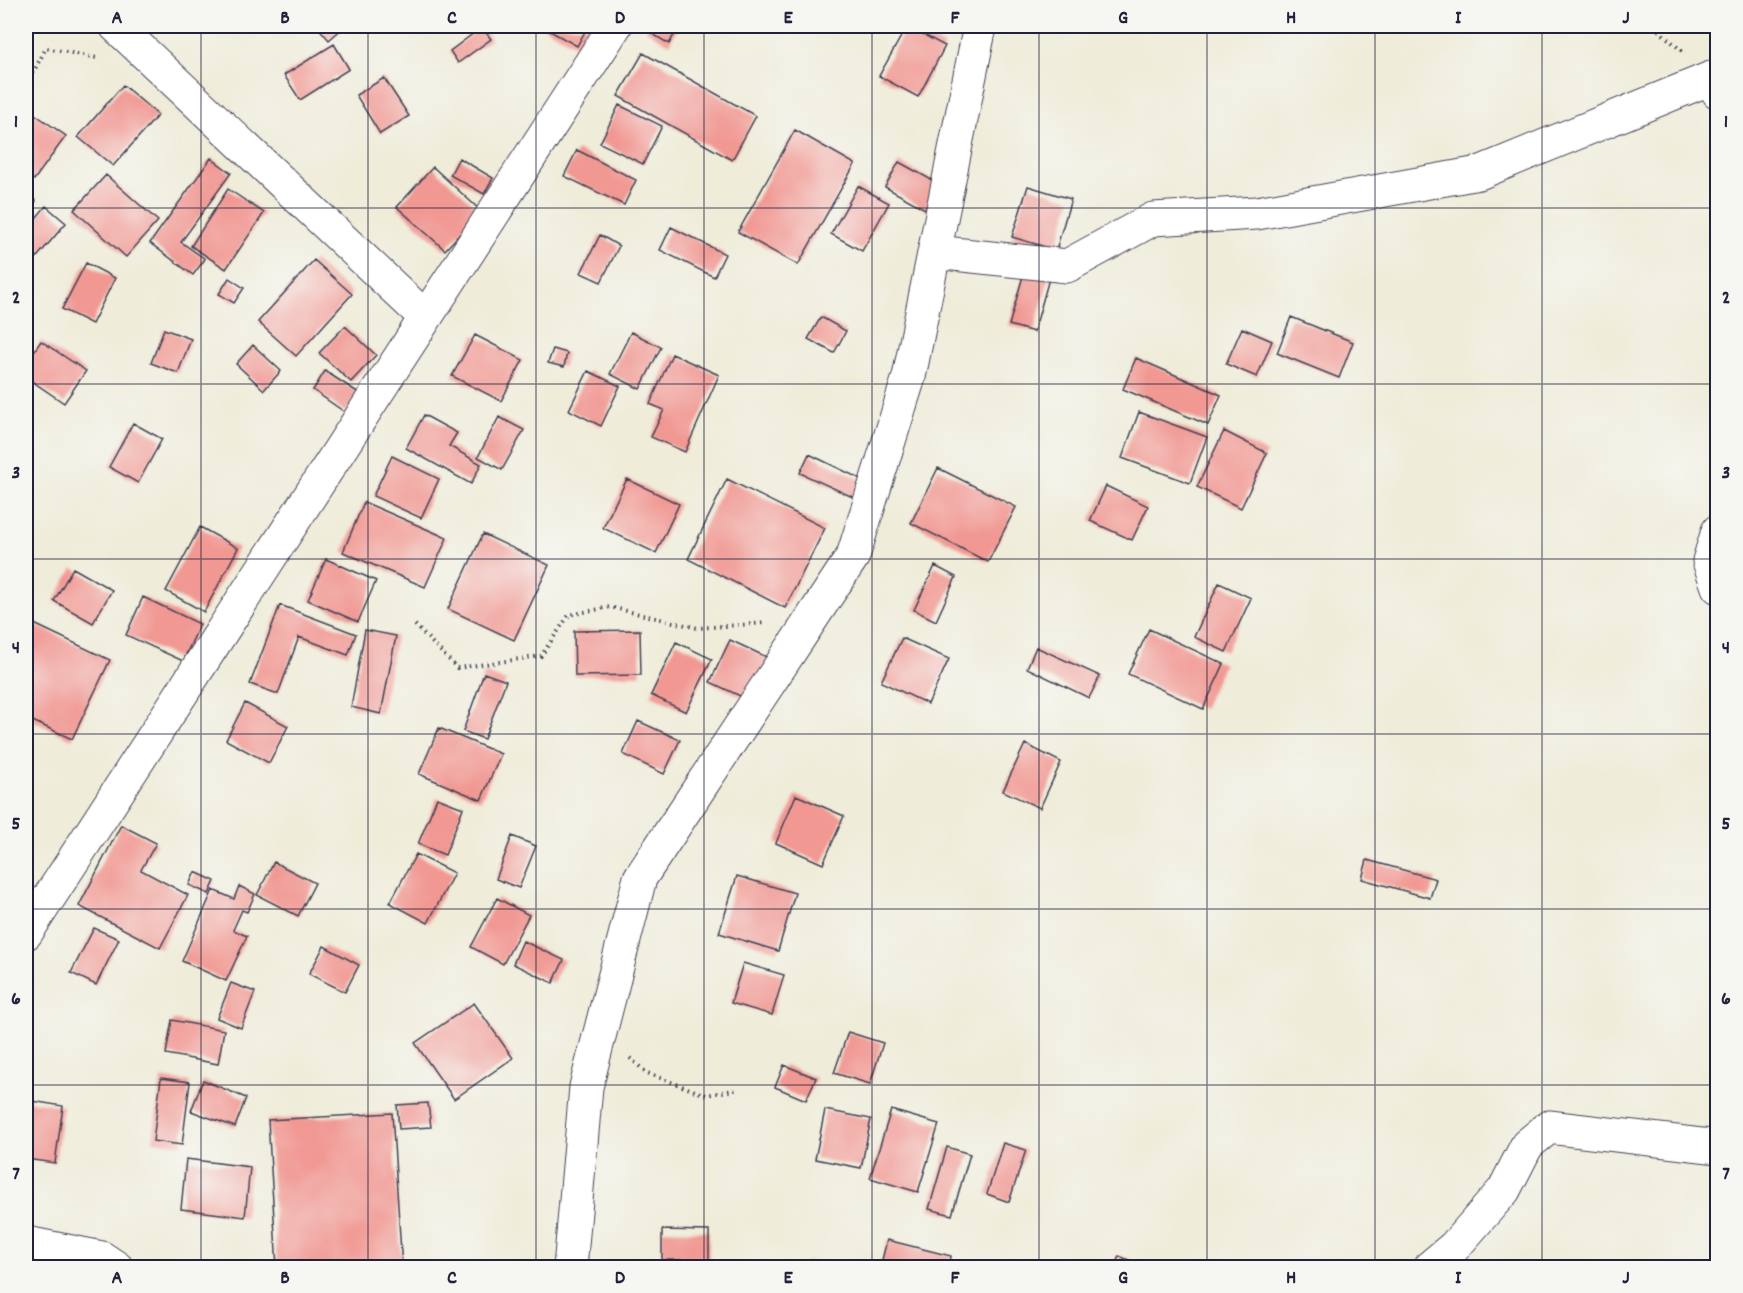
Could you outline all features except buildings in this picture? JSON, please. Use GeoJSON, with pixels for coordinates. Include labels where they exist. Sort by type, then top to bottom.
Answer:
{"type":"FeatureCollection","features":[{"type":"Feature","properties":{"kind":"street"},"geometry":{"type":"LineString","coordinates":[[116,26],[425,318]]}},
{"type":"Feature","properties":{"kind":"street"},"geometry":{"type":"LineString","coordinates":[[26,933],[615,26]]}},
{"type":"Feature","properties":{"kind":"street"},"geometry":{"type":"LineString","coordinates":[[570,1268],[586,1087],[640,878],[853,556],[909,377],[980,26]]}},
{"type":"Feature","properties":{"kind":"street"},"geometry":{"type":"LineString","coordinates":[[935,252],[1067,266],[1153,219],[1257,213],[1479,173],[1711,78],[1718,92]]}},
{"type":"Feature","properties":{"kind":"street"},"geometry":{"type":"LineString","coordinates":[[1718,531],[1709,561],[1718,587]]}},
{"type":"Feature","properties":{"kind":"street"},"geometry":{"type":"LineString","coordinates":[[1429,1268],[1454,1247],[1504,1190],[1527,1145],[1549,1127],[1718,1147]]}},
{"type":"Feature","properties":{"kind":"street"},"geometry":{"type":"LineString","coordinates":[[26,1243],[102,1258],[117,1268]]}},
{"type":"Feature","properties":{"kind":"path"},"geometry":{"type":"LineString","coordinates":[[27,84],[46,48],[93,59],[142,50]]}},
{"type":"Feature","properties":{"kind":"path"},"geometry":{"type":"LineString","coordinates":[[415,625],[457,668],[541,656],[569,615],[610,607],[698,627],[812,620]]}},
{"type":"Feature","properties":{"kind":"path"},"geometry":{"type":"LineString","coordinates":[[600,1032],[647,1073],[706,1095],[739,1089]]}}]}
